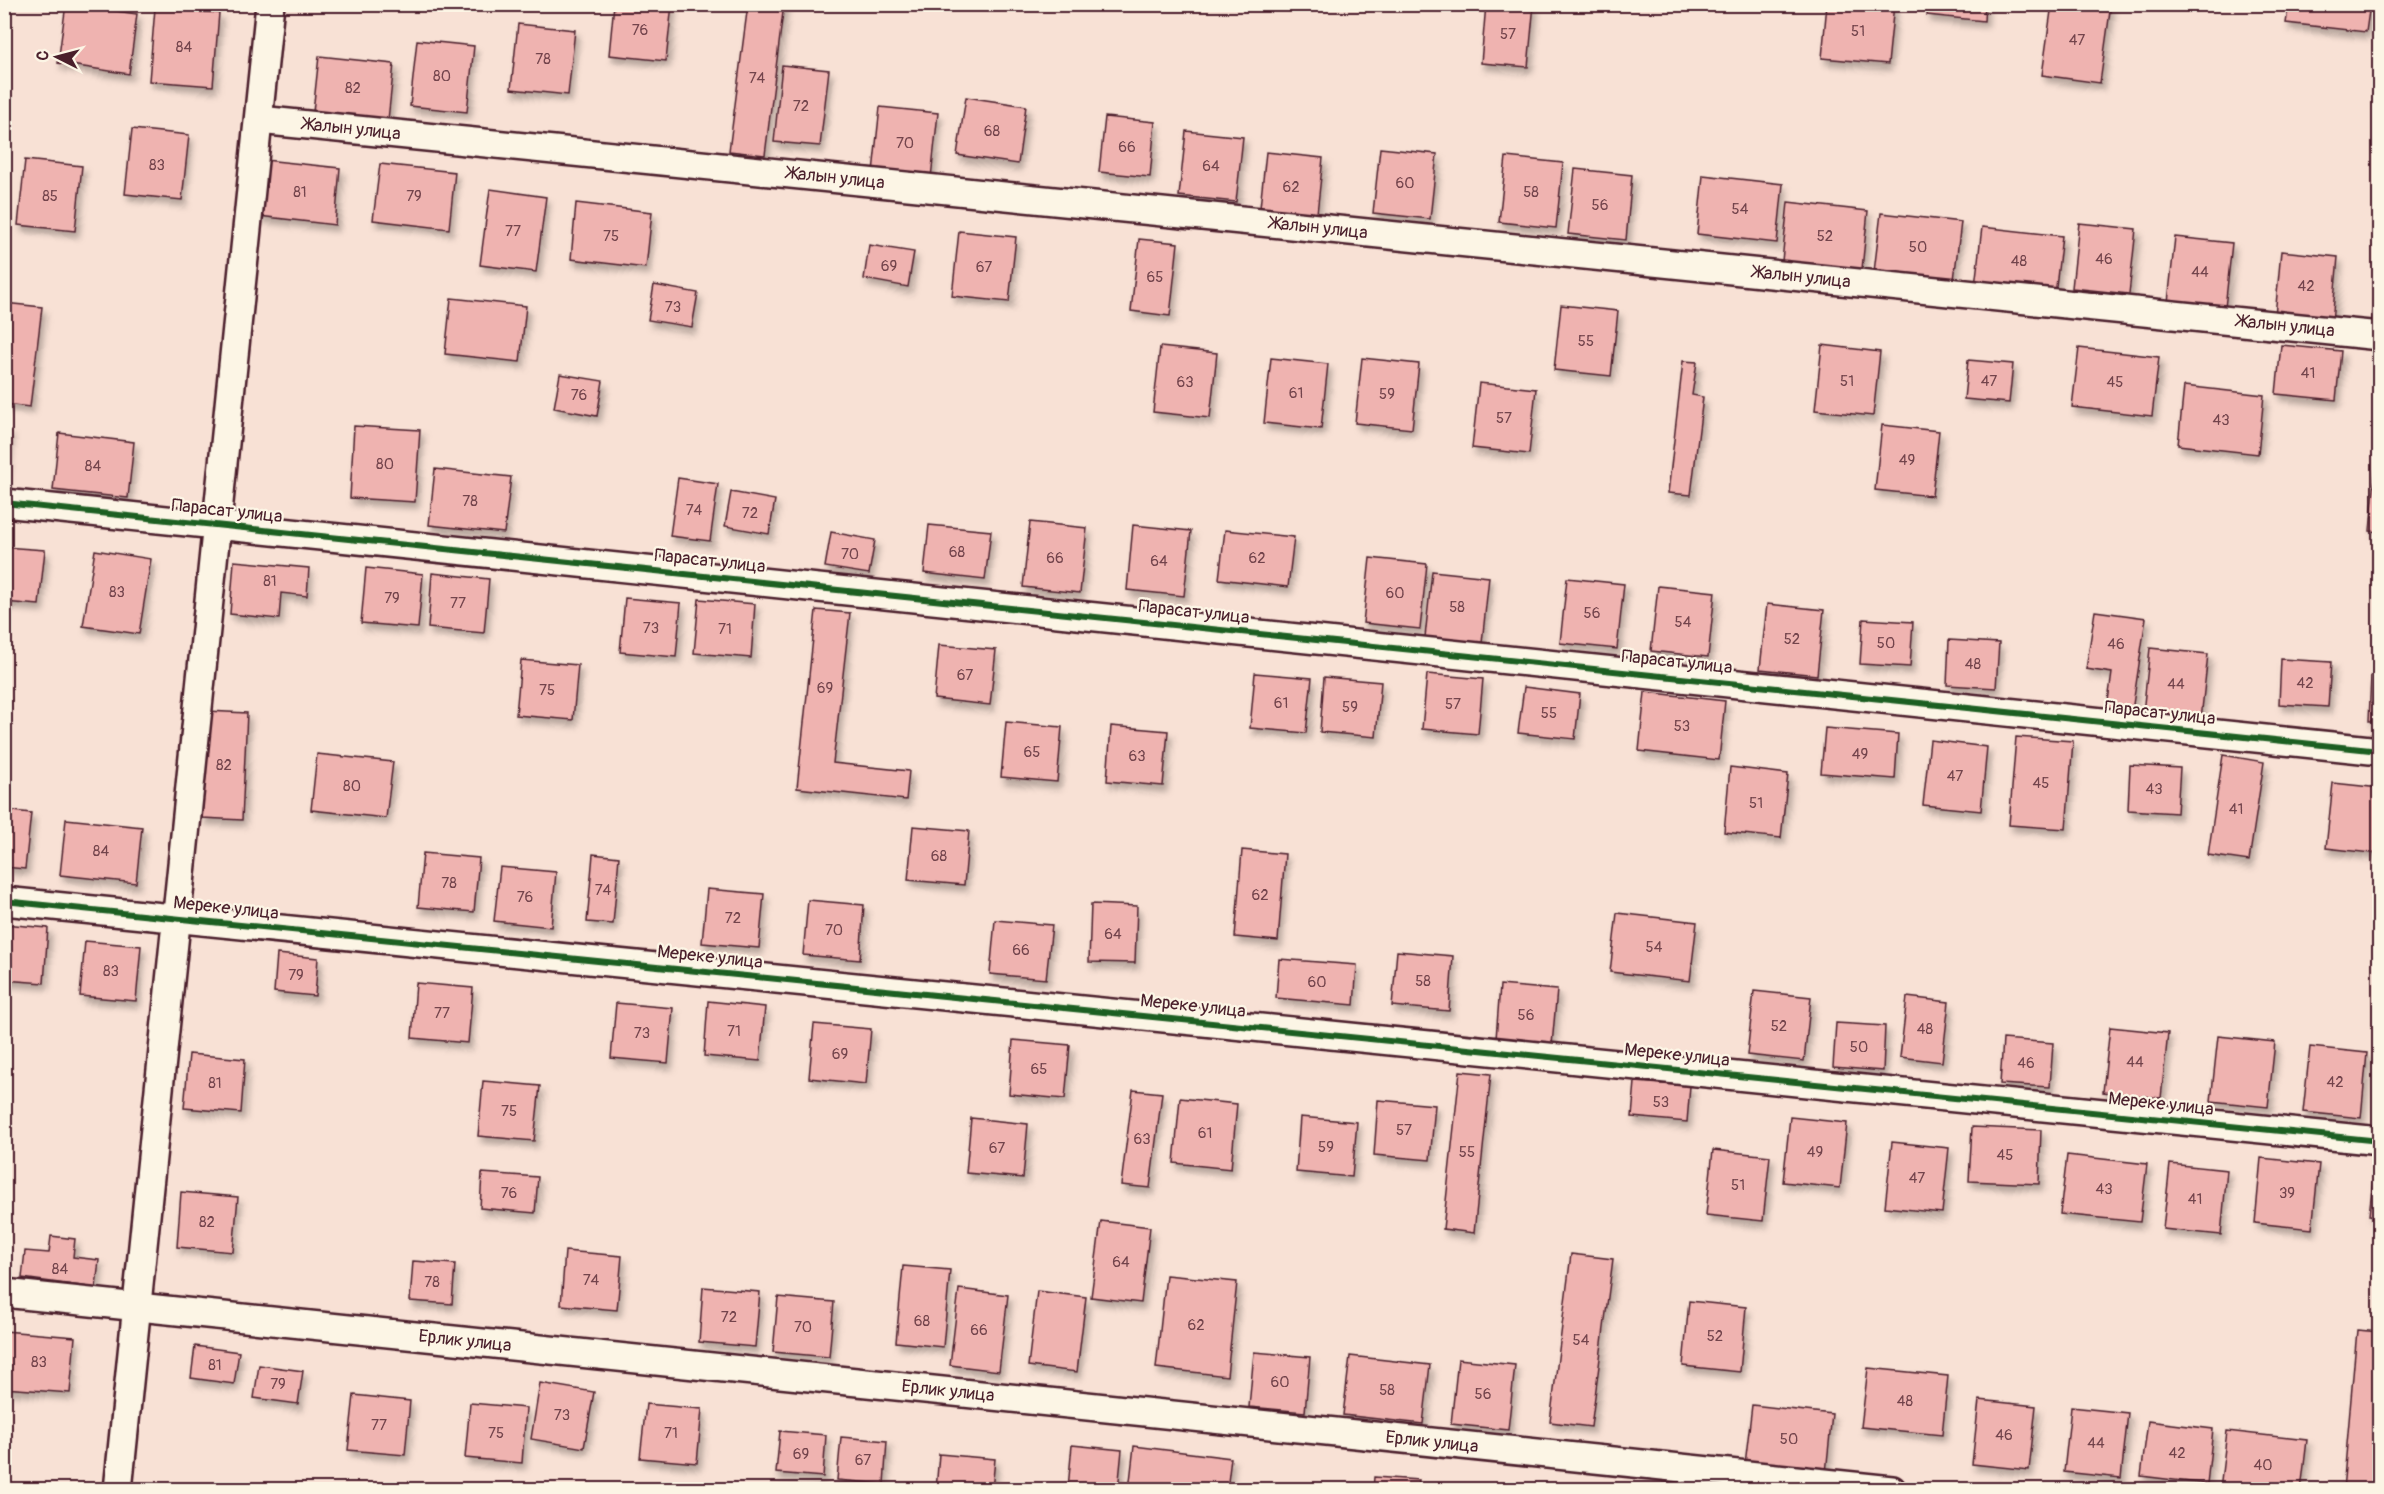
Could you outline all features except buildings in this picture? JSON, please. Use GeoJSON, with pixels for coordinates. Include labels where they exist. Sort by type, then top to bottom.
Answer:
{"type":"FeatureCollection","features":[{"type":"Feature","properties":{"kind":"street"},"geometry":{"type":"LineString","coordinates":[[118,1490],[270,4]]}},
{"type":"Feature","properties":{"kind":"street","name":"Жалын улица"},"geometry":{"type":"LineString","coordinates":[[258,120],[2379,336]]}},
{"type":"Feature","properties":{"kind":"street","name":"Парасат улица"},"geometry":{"type":"LineString","coordinates":[[4,503],[2379,751]]}},
{"type":"Feature","properties":{"kind":"street","name":"Мереке улица"},"geometry":{"type":"LineString","coordinates":[[4,901],[2379,1141]]}},
{"type":"Feature","properties":{"kind":"street","name":"Ерлик улица"},"geometry":{"type":"LineString","coordinates":[[4,1293],[1892,1490]]}},
{"type":"Feature","properties":{"kind":"cycle path"},"geometry":{"type":"LineString","coordinates":[[4,503],[2380,751]]}},
{"type":"Feature","properties":{"kind":"cycle path"},"geometry":{"type":"LineString","coordinates":[[4,901],[2380,1141]]}}]}
